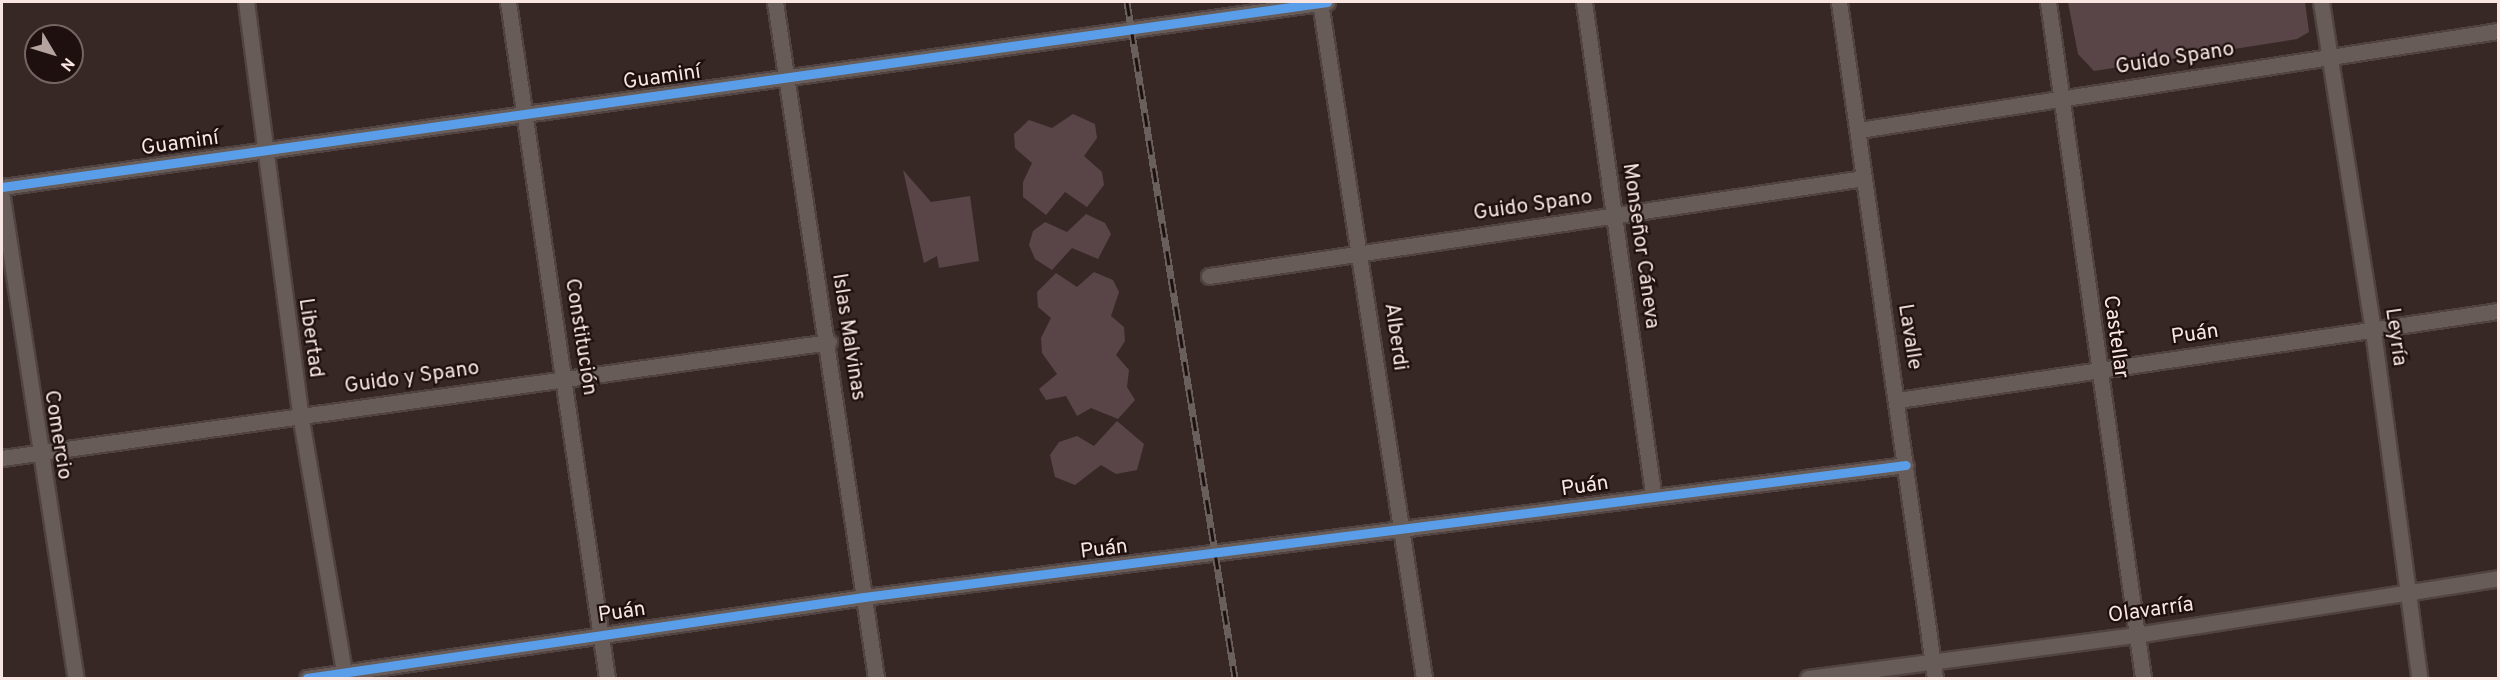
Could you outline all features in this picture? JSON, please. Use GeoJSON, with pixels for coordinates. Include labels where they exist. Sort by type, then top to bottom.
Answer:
{"type":"FeatureCollection","features":[{"type":"Feature","properties":{"kind":"street","name":"Libertad"},"geometry":{"type":"LineString","coordinates":[[246,2],[262,151],[300,414],[344,676]]}},
{"type":"Feature","properties":{"kind":"street","name":"Constitución"},"geometry":{"type":"LineString","coordinates":[[508,2],[566,378],[607,678]]}},
{"type":"Feature","properties":{"kind":"street","name":"Islas Malvinas"},"geometry":{"type":"LineString","coordinates":[[775,2],[829,342],[876,678]]}},
{"type":"Feature","properties":{"kind":"street","name":"Guaminí"},"geometry":{"type":"LineString","coordinates":[[2,187],[524,116],[1322,2]]}},
{"type":"Feature","properties":{"kind":"street","name":"Alberdi"},"geometry":{"type":"LineString","coordinates":[[1322,2],[1424,678]]}},
{"type":"Feature","properties":{"kind":"street","name":"Monseñor Cáneva"},"geometry":{"type":"LineString","coordinates":[[1584,2],[1653,496]]}},
{"type":"Feature","properties":{"kind":"street","name":"Lavalle"},"geometry":{"type":"LineString","coordinates":[[1839,2],[1898,400],[1935,678]]}},
{"type":"Feature","properties":{"kind":"street","name":"Castellar"},"geometry":{"type":"LineString","coordinates":[[2048,2],[2097,370],[2143,678]]}},
{"type":"Feature","properties":{"kind":"street","name":"Leyría"},"geometry":{"type":"LineString","coordinates":[[2321,2],[2373,331],[2419,678]]}},
{"type":"Feature","properties":{"kind":"street","name":"Guido Spano"},"geometry":{"type":"LineString","coordinates":[[1859,130],[2499,31]]}},
{"type":"Feature","properties":{"kind":"street","name":"Guido Spano"},"geometry":{"type":"LineString","coordinates":[[1209,276],[1864,178]]}},
{"type":"Feature","properties":{"kind":"street","name":"Comercio"},"geometry":{"type":"LineString","coordinates":[[2,197],[38,453],[76,678]]}},
{"type":"Feature","properties":{"kind":"street","name":"Puán"},"geometry":{"type":"LineString","coordinates":[[1898,400],[2499,311]]}},
{"type":"Feature","properties":{"kind":"street","name":"Guido y Spano"},"geometry":{"type":"LineString","coordinates":[[2,458],[300,414],[829,342]]}},
{"type":"Feature","properties":{"kind":"street","name":"Puán"},"geometry":{"type":"LineString","coordinates":[[308,678],[344,676],[600,634],[864,597],[1402,533],[1653,496],[1905,465]]}},
{"type":"Feature","properties":{"kind":"street","name":"Olavarría"},"geometry":{"type":"LineString","coordinates":[[1808,678],[2136,635],[2499,578]]}},
{"type":"Feature","properties":{"kind":"building"},"geometry":{"type":"Polygon","coordinates":[[[2068,2],[2305,2],[2309,32],[2297,39],[2094,71],[2078,54],[2068,2]]]}},
{"type":"Feature","properties":{"kind":"building"},"geometry":{"type":"Polygon","coordinates":[[[1073,114],[1095,124],[1097,138],[1084,156],[1102,172],[1104,185],[1087,207],[1065,192],[1046,215],[1023,197],[1023,182],[1032,163],[1015,148],[1014,134],[1029,120],[1052,128],[1073,114]]]}},
{"type":"Feature","properties":{"kind":"building"},"geometry":{"type":"Polygon","coordinates":[[[903,170],[931,202],[970,196],[979,261],[939,268],[937,256],[924,263],[903,170]]]}},
{"type":"Feature","properties":{"kind":"building"},"geometry":{"type":"Polygon","coordinates":[[[1086,214],[1105,223],[1111,234],[1098,259],[1072,248],[1052,270],[1035,259],[1029,245],[1033,231],[1045,222],[1067,232],[1086,214]]]}},
{"type":"Feature","properties":{"kind":"building"},"geometry":{"type":"Polygon","coordinates":[[[1094,272],[1113,280],[1119,292],[1111,316],[1124,327],[1125,341],[1116,355],[1129,370],[1127,387],[1135,400],[1118,419],[1091,408],[1077,416],[1066,396],[1046,400],[1039,389],[1057,374],[1042,353],[1041,338],[1051,318],[1038,307],[1037,292],[1056,273],[1077,287],[1094,272]]]}},
{"type":"Feature","properties":{"kind":"building"},"geometry":{"type":"Polygon","coordinates":[[[1117,421],[1144,444],[1137,470],[1116,474],[1101,465],[1075,485],[1055,477],[1050,455],[1059,442],[1077,436],[1094,446],[1117,421]]]}},
{"type":"Feature","properties":{"kind":"railway"},"geometry":{"type":"LineString","coordinates":[[1127,2],[1235,678]]}},
{"type":"Feature","properties":{"kind":"cycle path"},"geometry":{"type":"LineString","coordinates":[[2,187],[1327,2]]}},
{"type":"Feature","properties":{"kind":"cycle path"},"geometry":{"type":"LineString","coordinates":[[307,678],[864,597],[1906,465]]}}]}
